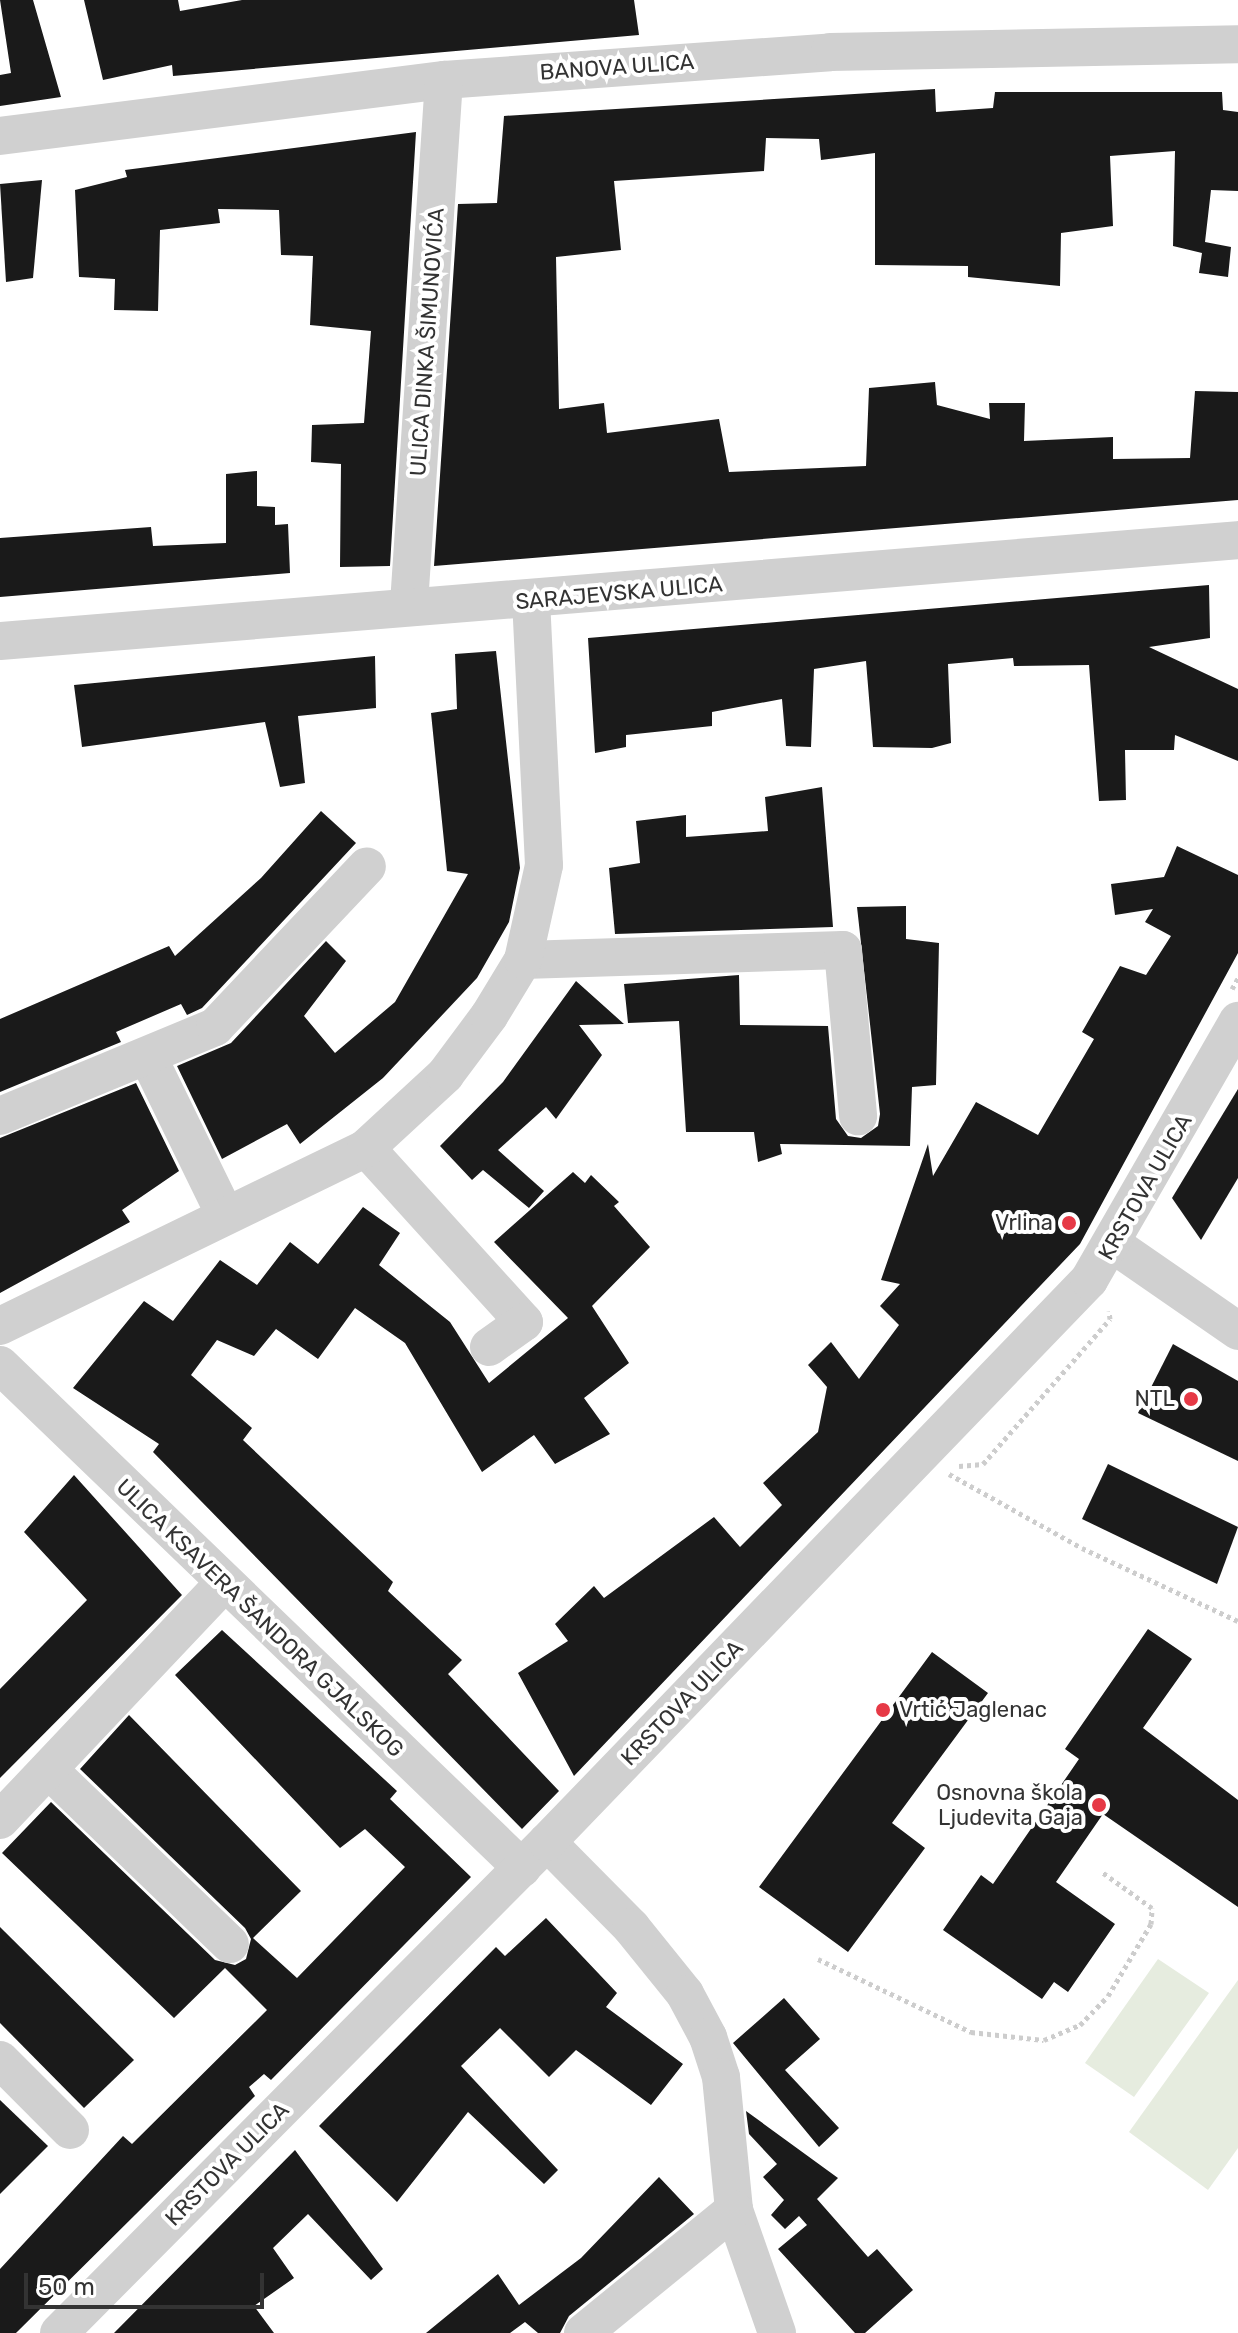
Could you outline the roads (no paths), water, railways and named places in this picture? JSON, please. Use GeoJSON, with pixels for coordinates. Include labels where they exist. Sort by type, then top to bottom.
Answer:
{"type":"FeatureCollection","features":[{"type":"Feature","properties":{"kind":"street","name":"BANOVA ULICA"},"geometry":{"type":"LineString","coordinates":[[0,136],[444,80],[830,52],[1238,44]]}},
{"type":"Feature","properties":{"kind":"street","name":"ULICA DINKA ŠIMUNOVIĆA"},"geometry":{"type":"LineString","coordinates":[[409,604],[444,80]]}},
{"type":"Feature","properties":{"kind":"street","name":"SARAJEVSKA ULICA"},"geometry":{"type":"LineString","coordinates":[[0,641],[409,604],[531,602],[1238,540]]}},
{"type":"Feature","properties":{"kind":"street"},"geometry":{"type":"LineString","coordinates":[[0,1326],[366,1148],[445,1075],[523,960],[544,865],[531,602]]}},
{"type":"Feature","properties":{"kind":"street"},"geometry":{"type":"LineString","coordinates":[[0,1116],[215,1027],[367,866]]}},
{"type":"Feature","properties":{"kind":"street"},"geometry":{"type":"LineString","coordinates":[[523,960],[843,950],[858,1116]]}},
{"type":"Feature","properties":{"kind":"street","name":"KRSTOVA ULICA"},"geometry":{"type":"LineString","coordinates":[[59,2333],[535,1855],[911,1469],[1114,1245],[1238,1021]]}},
{"type":"Feature","properties":{"kind":"street"},"geometry":{"type":"LineString","coordinates":[[148,1057],[225,1215]]}},
{"type":"Feature","properties":{"kind":"street"},"geometry":{"type":"LineString","coordinates":[[366,1148],[524,1322],[489,1347]]}},
{"type":"Feature","properties":{"kind":"street"},"geometry":{"type":"LineString","coordinates":[[1114,1245],[1238,1331]]}},
{"type":"Feature","properties":{"kind":"street","name":"ULICA KSAVERA ŠANDORA GJALSKOG"},"geometry":{"type":"LineString","coordinates":[[0,1365],[224,1583],[535,1855],[631,1927],[685,1994],[708,2037],[721,2077],[734,2210],[777,2333]]}},
{"type":"Feature","properties":{"kind":"street"},"geometry":{"type":"LineString","coordinates":[[0,1820],[224,1583]]}},
{"type":"Feature","properties":{"kind":"street"},"geometry":{"type":"LineString","coordinates":[[49,1770],[230,1944]]}},
{"type":"Feature","properties":{"kind":"street"},"geometry":{"type":"LineString","coordinates":[[0,2060],[70,2130]]}},
{"type":"Feature","properties":{"kind":"street"},"geometry":{"type":"LineString","coordinates":[[583,2333],[734,2210]]}},
{"type":"Feature","properties":{"kind":"place","name":"Vrlina"},"geometry":{"type":"Point","coordinates":[1069,1223]}},
{"type":"Feature","properties":{"kind":"place","name":"NTL"},"geometry":{"type":"Point","coordinates":[1191,1399]}},
{"type":"Feature","properties":{"kind":"place","name":"Vrtić Jaglenac"},"geometry":{"type":"Point","coordinates":[883,1710]}},
{"type":"Feature","properties":{"kind":"place","name":"Osnovna škola Ljudevita Gaja"},"geometry":{"type":"Point","coordinates":[1099,1805]}}]}
